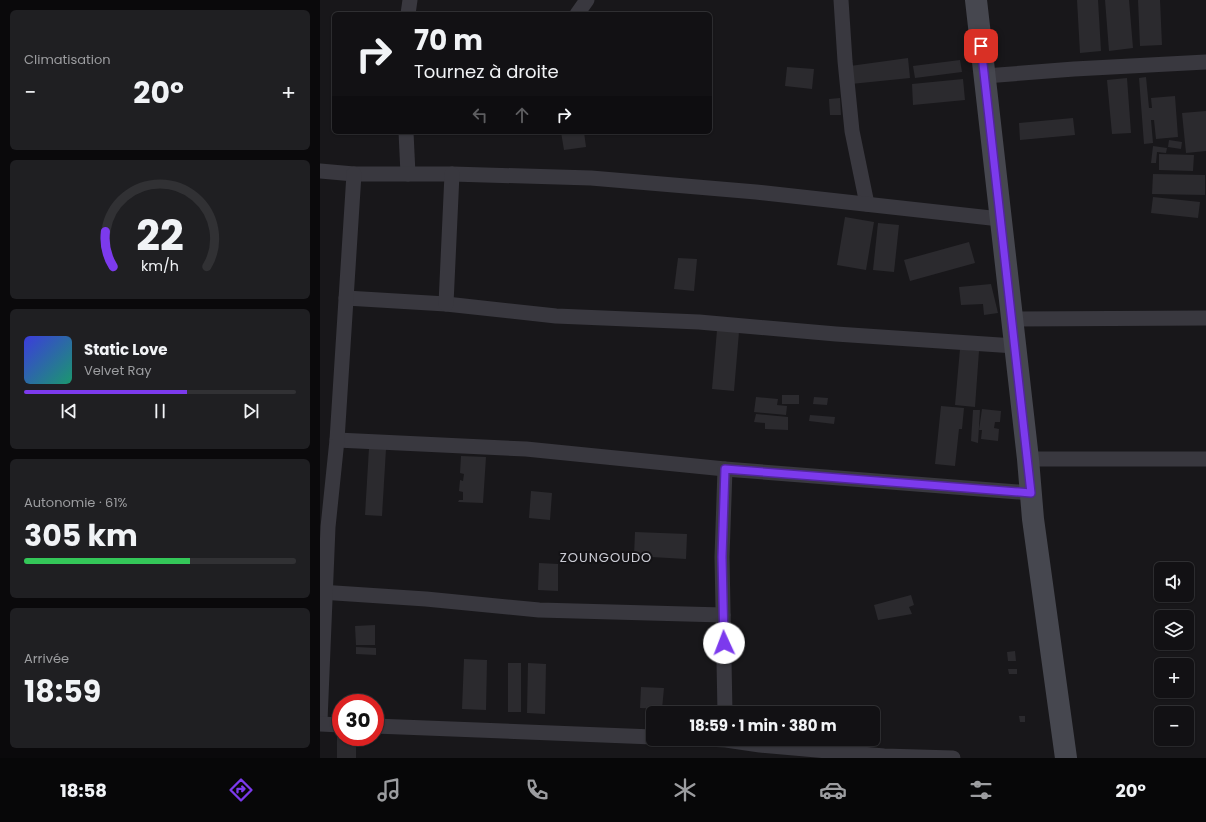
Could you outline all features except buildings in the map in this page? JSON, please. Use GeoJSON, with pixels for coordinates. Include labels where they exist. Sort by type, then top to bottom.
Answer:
{"type":"FeatureCollection","features":[{"type":"Feature","properties":{"kind":"main road"},"geometry":{"type":"LineString","coordinates":[[976,0],[1028,459],[1033,519],[1066,758]]}},
{"type":"Feature","properties":{"kind":"street"},"geometry":{"type":"LineString","coordinates":[[408,12],[410,0]]}},
{"type":"Feature","properties":{"kind":"street"},"geometry":{"type":"LineString","coordinates":[[578,12],[587,0]]}},
{"type":"Feature","properties":{"kind":"street"},"geometry":{"type":"LineString","coordinates":[[841,0],[852,131],[867,204]]}},
{"type":"Feature","properties":{"kind":"street"},"geometry":{"type":"LineString","coordinates":[[985,76],[1074,69],[1206,62]]}},
{"type":"Feature","properties":{"kind":"street"},"geometry":{"type":"LineString","coordinates":[[406,134],[408,174]]}},
{"type":"Feature","properties":{"kind":"street"},"geometry":{"type":"LineString","coordinates":[[320,171],[354,174],[452,174],[591,178],[756,192],[1000,219]]}},
{"type":"Feature","properties":{"kind":"street"},"geometry":{"type":"LineString","coordinates":[[320,720],[322,592],[337,440],[354,174]]}},
{"type":"Feature","properties":{"kind":"street"},"geometry":{"type":"LineString","coordinates":[[446,304],[452,174]]}},
{"type":"Feature","properties":{"kind":"street"},"geometry":{"type":"LineString","coordinates":[[346,298],[446,304],[556,316],[699,322],[836,334],[1015,346]]}},
{"type":"Feature","properties":{"kind":"street"},"geometry":{"type":"LineString","coordinates":[[1012,319],[1206,318]]}},
{"type":"Feature","properties":{"kind":"street"},"geometry":{"type":"LineString","coordinates":[[337,440],[526,449],[725,469],[1031,493]]}},
{"type":"Feature","properties":{"kind":"street"},"geometry":{"type":"LineString","coordinates":[[1028,459],[1206,459]]}},
{"type":"Feature","properties":{"kind":"street"},"geometry":{"type":"LineString","coordinates":[[725,469],[722,557],[725,706]]}},
{"type":"Feature","properties":{"kind":"street"},"geometry":{"type":"LineString","coordinates":[[322,592],[426,599],[539,610],[723,615]]}},
{"type":"Feature","properties":{"kind":"street"},"geometry":{"type":"LineString","coordinates":[[320,724],[332,725]]}},
{"type":"Feature","properties":{"kind":"street"},"geometry":{"type":"LineString","coordinates":[[384,726],[646,737]]}},
{"type":"Feature","properties":{"kind":"street"},"geometry":{"type":"LineString","coordinates":[[771,746],[884,756],[953,758]]}},
{"type":"Feature","properties":{"kind":"district","name":"ZOUNGOUDO"},"geometry":{"type":"Point","coordinates":[606,557]}},
{"type":"Feature","properties":{"kind":"route"},"geometry":{"type":"LineString","coordinates":[[724,643],[722,557],[725,469],[1031,493],[981,46]]}}]}
